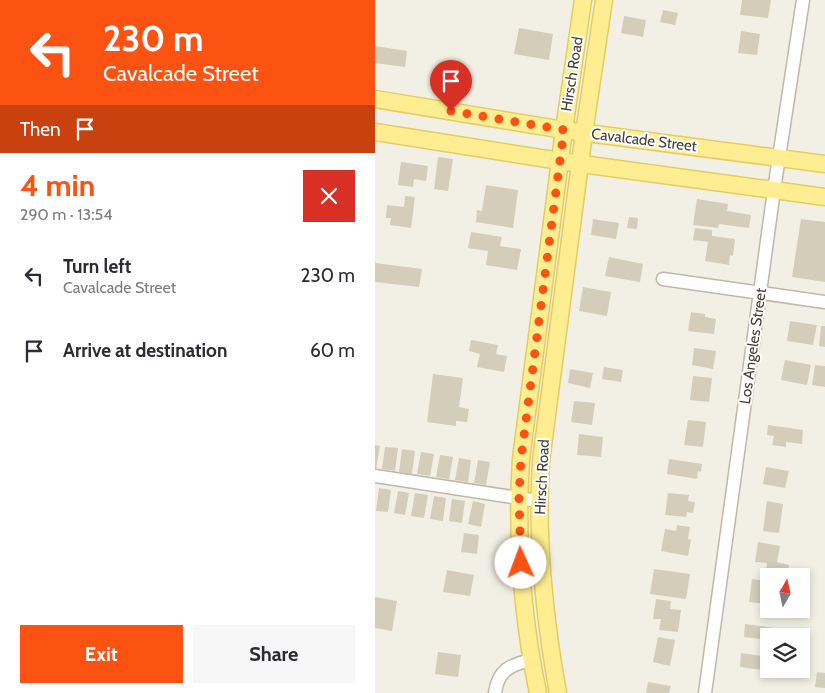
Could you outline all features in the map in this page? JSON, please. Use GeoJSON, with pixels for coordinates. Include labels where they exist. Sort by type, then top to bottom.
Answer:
{"type":"FeatureCollection","features":[{"type":"Feature","properties":{"kind":"main road","name":"Hirsch Road"},"geometry":{"type":"LineString","coordinates":[[537,693],[531,660],[522,579],[519,498],[522,449],[583,0]]}},
{"type":"Feature","properties":{"kind":"main road","name":"Hirsch Road"},"geometry":{"type":"LineString","coordinates":[[557,693],[542,578],[538,501],[541,461],[604,0]]}},
{"type":"Feature","properties":{"kind":"main road","name":"Cavalcade Street"},"geometry":{"type":"LineString","coordinates":[[375,99],[564,130],[825,164]]}},
{"type":"Feature","properties":{"kind":"main road","name":"Cavalcade Street"},"geometry":{"type":"LineString","coordinates":[[375,132],[560,161],[825,197]]}},
{"type":"Feature","properties":{"kind":"street","name":"Los Angeles Street"},"geometry":{"type":"LineString","coordinates":[[705,693],[774,190],[803,0]]}},
{"type":"Feature","properties":{"kind":"street"},"geometry":{"type":"LineString","coordinates":[[663,279],[825,302]]}},
{"type":"Feature","properties":{"kind":"street"},"geometry":{"type":"LineString","coordinates":[[375,476],[538,501]]}},
{"type":"Feature","properties":{"kind":"street"},"geometry":{"type":"LineString","coordinates":[[495,693],[501,674],[513,664],[531,660]]}},
{"type":"Feature","properties":{"kind":"building"},"geometry":{"type":"Polygon","coordinates":[[[742,0],[771,0],[768,18],[740,15],[742,0]]]}},
{"type":"Feature","properties":{"kind":"building"},"geometry":{"type":"Polygon","coordinates":[[[663,10],[678,13],[675,25],[660,22],[663,10]]]}},
{"type":"Feature","properties":{"kind":"building"},"geometry":{"type":"Polygon","coordinates":[[[624,16],[646,20],[643,37],[621,33],[624,16]]]}},
{"type":"Feature","properties":{"kind":"building"},"geometry":{"type":"Polygon","coordinates":[[[519,28],[553,34],[549,60],[514,54],[519,28]]]}},
{"type":"Feature","properties":{"kind":"building"},"geometry":{"type":"Polygon","coordinates":[[[741,31],[760,34],[757,55],[738,53],[741,31]]]}},
{"type":"Feature","properties":{"kind":"building"},"geometry":{"type":"Polygon","coordinates":[[[375,46],[407,51],[405,67],[375,63],[375,46]]]}},
{"type":"Feature","properties":{"kind":"building"},"geometry":{"type":"Polygon","coordinates":[[[438,157],[453,159],[448,191],[434,189],[438,157]]]}},
{"type":"Feature","properties":{"kind":"building"},"geometry":{"type":"Polygon","coordinates":[[[401,162],[428,166],[426,181],[414,179],[413,187],[398,185],[401,162]]]}},
{"type":"Feature","properties":{"kind":"building"},"geometry":{"type":"Polygon","coordinates":[[[486,185],[518,190],[513,228],[476,222],[477,210],[482,211],[486,185]]]}},
{"type":"Feature","properties":{"kind":"building"},"geometry":{"type":"Polygon","coordinates":[[[405,196],[415,197],[411,228],[390,225],[391,218],[386,218],[387,205],[404,207],[405,196]]]}},
{"type":"Feature","properties":{"kind":"building"},"geometry":{"type":"Polygon","coordinates":[[[697,199],[728,204],[727,211],[751,215],[749,228],[719,224],[718,228],[693,225],[697,199]]]}},
{"type":"Feature","properties":{"kind":"building"},"geometry":{"type":"Polygon","coordinates":[[[629,217],[638,218],[637,229],[627,228],[629,217]]]}},
{"type":"Feature","properties":{"kind":"building"},"geometry":{"type":"Polygon","coordinates":[[[593,219],[619,223],[616,239],[591,235],[593,219]]]}},
{"type":"Feature","properties":{"kind":"building"},"geometry":{"type":"Polygon","coordinates":[[[801,219],[825,222],[825,282],[792,277],[801,219]]]}},
{"type":"Feature","properties":{"kind":"building"},"geometry":{"type":"Polygon","coordinates":[[[695,228],[712,230],[712,236],[735,239],[733,256],[730,255],[729,265],[705,261],[708,242],[693,240],[695,228]]]}},
{"type":"Feature","properties":{"kind":"building"},"geometry":{"type":"Polygon","coordinates":[[[471,232],[502,237],[500,246],[521,249],[517,270],[486,265],[488,251],[468,248],[471,232]]]}},
{"type":"Feature","properties":{"kind":"building"},"geometry":{"type":"Polygon","coordinates":[[[609,257],[643,264],[640,282],[605,276],[609,257]]]}},
{"type":"Feature","properties":{"kind":"building"},"geometry":{"type":"Polygon","coordinates":[[[375,263],[422,269],[419,287],[375,282],[375,263]]]}},
{"type":"Feature","properties":{"kind":"building"},"geometry":{"type":"Polygon","coordinates":[[[583,287],[611,292],[607,316],[579,311],[583,287]]]}},
{"type":"Feature","properties":{"kind":"building"},"geometry":{"type":"Polygon","coordinates":[[[691,312],[705,314],[705,317],[716,319],[714,334],[688,331],[691,312]]]}},
{"type":"Feature","properties":{"kind":"building"},"geometry":{"type":"Polygon","coordinates":[[[790,321],[817,325],[813,345],[787,341],[790,321]]]}},
{"type":"Feature","properties":{"kind":"building"},"geometry":{"type":"Polygon","coordinates":[[[821,326],[825,326],[825,347],[819,346],[821,326]]]}},
{"type":"Feature","properties":{"kind":"building"},"geometry":{"type":"Polygon","coordinates":[[[471,340],[498,345],[496,354],[507,356],[504,372],[477,367],[480,354],[469,351],[471,340]]]}},
{"type":"Feature","properties":{"kind":"building"},"geometry":{"type":"Polygon","coordinates":[[[694,348],[716,351],[713,369],[692,365],[694,348]]]}},
{"type":"Feature","properties":{"kind":"building"},"geometry":{"type":"Polygon","coordinates":[[[785,360],[811,365],[807,385],[781,380],[785,360]]]}},
{"type":"Feature","properties":{"kind":"building"},"geometry":{"type":"Polygon","coordinates":[[[815,365],[825,366],[825,387],[812,385],[815,365]]]}},
{"type":"Feature","properties":{"kind":"building"},"geometry":{"type":"Polygon","coordinates":[[[604,367],[623,370],[621,382],[602,379],[604,367]]]}},
{"type":"Feature","properties":{"kind":"building"},"geometry":{"type":"Polygon","coordinates":[[[570,369],[593,373],[590,388],[568,383],[570,369]]]}},
{"type":"Feature","properties":{"kind":"building"},"geometry":{"type":"Polygon","coordinates":[[[433,374],[463,378],[459,407],[469,409],[467,422],[456,421],[456,426],[427,422],[433,374]]]}},
{"type":"Feature","properties":{"kind":"building"},"geometry":{"type":"Polygon","coordinates":[[[693,376],[712,378],[709,402],[690,400],[693,376]]]}},
{"type":"Feature","properties":{"kind":"building"},"geometry":{"type":"Polygon","coordinates":[[[574,401],[595,403],[592,425],[571,422],[574,401]]]}},
{"type":"Feature","properties":{"kind":"building"},"geometry":{"type":"Polygon","coordinates":[[[688,420],[706,422],[703,447],[684,445],[688,420]]]}},
{"type":"Feature","properties":{"kind":"building"},"geometry":{"type":"Polygon","coordinates":[[[768,425],[803,430],[802,444],[786,442],[786,447],[772,445],[774,436],[767,435],[768,425]]]}},
{"type":"Feature","properties":{"kind":"building"},"geometry":{"type":"Polygon","coordinates":[[[579,434],[603,437],[601,457],[577,455],[579,434]]]}},
{"type":"Feature","properties":{"kind":"building"},"geometry":{"type":"Polygon","coordinates":[[[375,445],[380,446],[376,469],[375,469],[375,445]]]}},
{"type":"Feature","properties":{"kind":"building"},"geometry":{"type":"Polygon","coordinates":[[[385,447],[398,448],[395,471],[382,469],[385,447]]]}},
{"type":"Feature","properties":{"kind":"building"},"geometry":{"type":"Polygon","coordinates":[[[402,449],[415,451],[412,474],[399,472],[402,449]]]}},
{"type":"Feature","properties":{"kind":"building"},"geometry":{"type":"Polygon","coordinates":[[[421,452],[434,454],[430,476],[417,474],[421,452]]]}},
{"type":"Feature","properties":{"kind":"building"},"geometry":{"type":"Polygon","coordinates":[[[440,455],[453,457],[449,479],[436,477],[440,455]]]}},
{"type":"Feature","properties":{"kind":"building"},"geometry":{"type":"Polygon","coordinates":[[[459,458],[471,460],[468,482],[455,480],[459,458]]]}},
{"type":"Feature","properties":{"kind":"building"},"geometry":{"type":"Polygon","coordinates":[[[669,459],[702,464],[701,472],[698,471],[697,479],[667,474],[669,459]]]}},
{"type":"Feature","properties":{"kind":"building"},"geometry":{"type":"Polygon","coordinates":[[[478,460],[490,462],[486,485],[474,483],[478,460]]]}},
{"type":"Feature","properties":{"kind":"building"},"geometry":{"type":"Polygon","coordinates":[[[766,467],[789,471],[785,488],[763,484],[766,467]]]}},
{"type":"Feature","properties":{"kind":"building"},"geometry":{"type":"Polygon","coordinates":[[[379,488],[391,490],[388,512],[376,511],[379,488]]]}},
{"type":"Feature","properties":{"kind":"building"},"geometry":{"type":"Polygon","coordinates":[[[398,491],[409,493],[405,515],[394,513],[398,491]]]}},
{"type":"Feature","properties":{"kind":"building"},"geometry":{"type":"Polygon","coordinates":[[[415,493],[428,495],[424,518],[411,516],[415,493]]]}},
{"type":"Feature","properties":{"kind":"building"},"geometry":{"type":"Polygon","coordinates":[[[668,493],[689,495],[688,501],[695,502],[693,513],[687,512],[686,517],[665,515],[668,493]]]}},
{"type":"Feature","properties":{"kind":"building"},"geometry":{"type":"Polygon","coordinates":[[[434,496],[446,498],[443,521],[430,519],[434,496]]]}},
{"type":"Feature","properties":{"kind":"building"},"geometry":{"type":"Polygon","coordinates":[[[452,499],[465,501],[462,523],[449,521],[452,499]]]}},
{"type":"Feature","properties":{"kind":"building"},"geometry":{"type":"Polygon","coordinates":[[[473,501],[485,504],[481,527],[468,524],[473,501]]]}},
{"type":"Feature","properties":{"kind":"building"},"geometry":{"type":"Polygon","coordinates":[[[767,501],[783,504],[779,533],[763,531],[767,501]]]}},
{"type":"Feature","properties":{"kind":"building"},"geometry":{"type":"Polygon","coordinates":[[[677,525],[690,527],[688,539],[691,540],[688,556],[661,551],[665,529],[676,531],[677,525]]]}},
{"type":"Feature","properties":{"kind":"building"},"geometry":{"type":"Polygon","coordinates":[[[464,533],[479,535],[477,554],[461,552],[464,533]]]}},
{"type":"Feature","properties":{"kind":"building"},"geometry":{"type":"Polygon","coordinates":[[[758,542],[780,546],[777,562],[789,565],[788,568],[766,568],[767,563],[755,562],[758,542]]]}},
{"type":"Feature","properties":{"kind":"building"},"geometry":{"type":"Polygon","coordinates":[[[654,569],[690,574],[686,599],[650,594],[654,569]]]}},
{"type":"Feature","properties":{"kind":"building"},"geometry":{"type":"Polygon","coordinates":[[[447,570],[474,575],[470,596],[443,592],[447,570]]]}},
{"type":"Feature","properties":{"kind":"building"},"geometry":{"type":"Polygon","coordinates":[[[752,579],[760,580],[760,603],[749,602],[752,579]]]}},
{"type":"Feature","properties":{"kind":"building"},"geometry":{"type":"Polygon","coordinates":[[[375,597],[397,601],[392,631],[375,628],[375,597]]]}},
{"type":"Feature","properties":{"kind":"building"},"geometry":{"type":"Polygon","coordinates":[[[656,599],[671,601],[670,609],[681,610],[678,632],[659,630],[661,619],[653,619],[656,599]]]}},
{"type":"Feature","properties":{"kind":"building"},"geometry":{"type":"Polygon","coordinates":[[[745,624],[774,628],[760,628],[760,639],[744,637],[745,624]]]}},
{"type":"Feature","properties":{"kind":"building"},"geometry":{"type":"Polygon","coordinates":[[[658,637],[675,640],[670,666],[653,662],[658,637]]]}},
{"type":"Feature","properties":{"kind":"building"},"geometry":{"type":"Polygon","coordinates":[[[438,652],[461,655],[458,677],[435,674],[438,652]]]}},
{"type":"Feature","properties":{"kind":"building"},"geometry":{"type":"Polygon","coordinates":[[[741,653],[760,656],[760,670],[740,667],[741,653]]]}},
{"type":"Feature","properties":{"kind":"building"},"geometry":{"type":"Polygon","coordinates":[[[817,672],[825,673],[825,688],[815,687],[817,672]]]}},
{"type":"Feature","properties":{"kind":"building"},"geometry":{"type":"Polygon","coordinates":[[[648,682],[671,686],[669,693],[646,693],[648,682]]]}},
{"type":"Feature","properties":{"kind":"route"},"geometry":{"type":"LineString","coordinates":[[451,111],[564,130],[521,459],[519,498],[521,563]]}}]}
